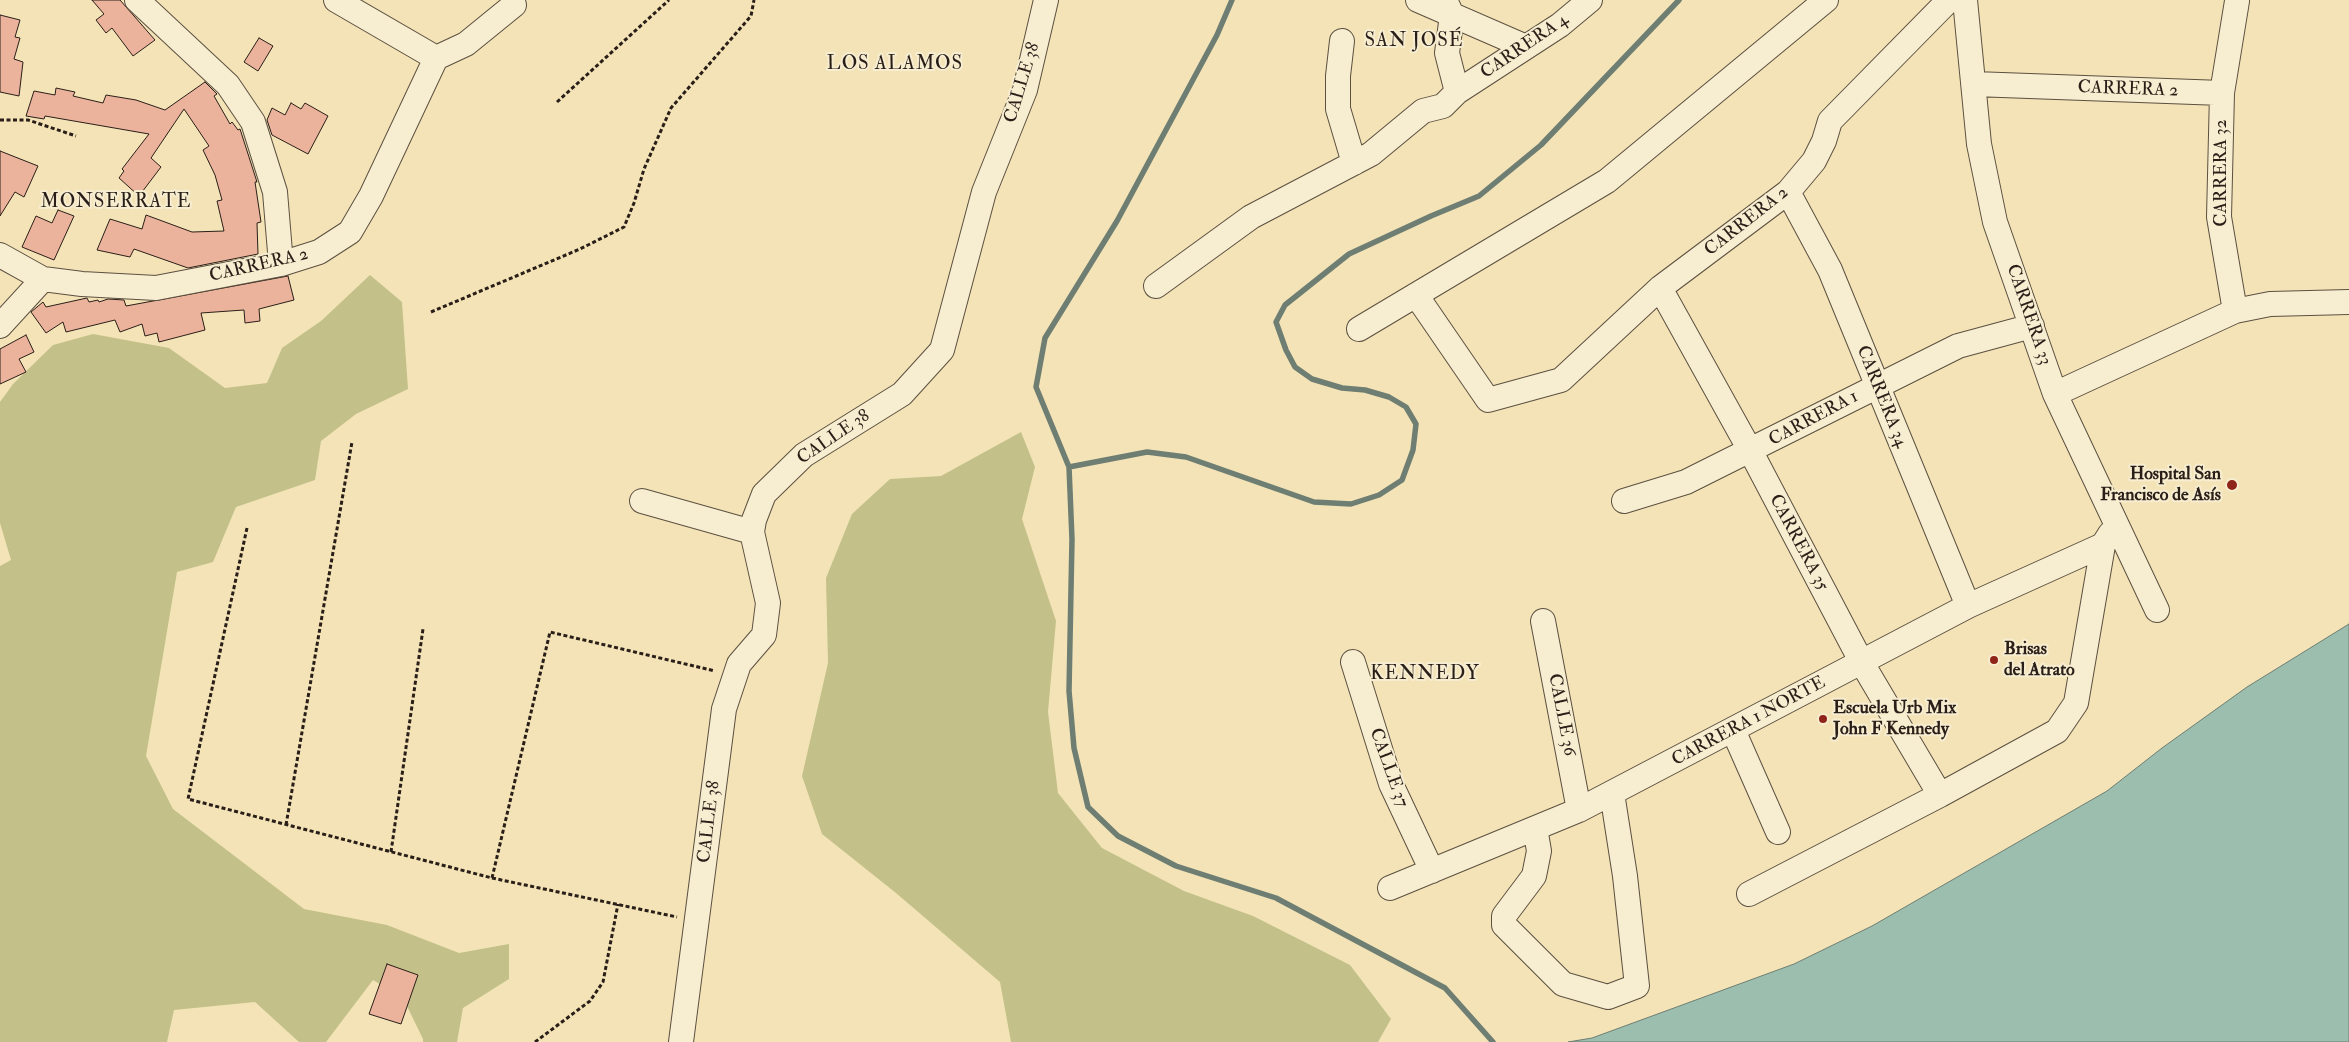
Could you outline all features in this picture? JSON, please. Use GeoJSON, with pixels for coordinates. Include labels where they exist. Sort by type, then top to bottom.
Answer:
{"type":"FeatureCollection","features":[{"type":"Feature","properties":{"kind":"street"},"geometry":{"type":"LineString","coordinates":[[137,0],[228,85],[253,122],[274,192],[281,264]]}},
{"type":"Feature","properties":{"kind":"street"},"geometry":{"type":"LineString","coordinates":[[336,0],[436,58],[466,44],[514,5]]}},
{"type":"Feature","properties":{"kind":"street","name":"CALLE 38"},"geometry":{"type":"LineString","coordinates":[[681,1042],[724,709],[739,664],[764,635],[768,603],[752,532],[764,494],[804,455],[902,394],[942,350],[984,192],[1025,90],[1046,0]]}},
{"type":"Feature","properties":{"kind":"street"},"geometry":{"type":"LineString","coordinates":[[1418,0],[1448,7],[1526,47]]}},
{"type":"Feature","properties":{"kind":"street","name":"CARRERA 4"},"geometry":{"type":"LineString","coordinates":[[1156,286],[1252,217],[1354,163],[1386,142],[1423,111],[1443,106],[1457,92],[1560,25],[1590,0]]}},
{"type":"Feature","properties":{"kind":"street"},"geometry":{"type":"LineString","coordinates":[[1359,329],[1607,180],[1826,0]]}},
{"type":"Feature","properties":{"kind":"street","name":"CARRERA 2"},"geometry":{"type":"LineString","coordinates":[[1416,295],[1488,400],[1561,380],[1660,288],[1788,192],[1814,161],[1824,141],[1830,121],[1949,0]]}},
{"type":"Feature","properties":{"kind":"street","name":"CARRERA 33"},"geometry":{"type":"LineString","coordinates":[[1965,0],[1979,144],[1995,222],[2055,394],[2157,610]]}},
{"type":"Feature","properties":{"kind":"street","name":"CARRERA 32"},"geometry":{"type":"LineString","coordinates":[[2235,311],[2219,218],[2222,94],[2237,1]]}},
{"type":"Feature","properties":{"kind":"street"},"geometry":{"type":"LineString","coordinates":[[1448,7],[1447,53],[1457,92]]}},
{"type":"Feature","properties":{"kind":"street"},"geometry":{"type":"LineString","coordinates":[[1342,41],[1338,76],[1338,109],[1354,163]]}},
{"type":"Feature","properties":{"kind":"street","name":"CARRERA 2"},"geometry":{"type":"LineString","coordinates":[[0,255],[43,279],[82,284],[156,288],[281,264],[319,252],[350,232],[371,196],[436,58]]}},
{"type":"Feature","properties":{"kind":"street","name":"CARRERA 2"},"geometry":{"type":"LineString","coordinates":[[1974,84],[2222,94]]}},
{"type":"Feature","properties":{"kind":"street","name":"CARRERA 34"},"geometry":{"type":"LineString","coordinates":[[1788,192],[1830,270],[1876,386],[1968,606]]}},
{"type":"Feature","properties":{"kind":"street"},"geometry":{"type":"LineString","coordinates":[[0,326],[43,279]]}},
{"type":"Feature","properties":{"kind":"street","name":"CARRERA 35"},"geometry":{"type":"LineString","coordinates":[[1660,288],[1751,452],[1862,663],[1940,795]]}},
{"type":"Feature","properties":{"kind":"street"},"geometry":{"type":"LineString","coordinates":[[2055,394],[2235,311],[2270,304],[2349,302]]}},
{"type":"Feature","properties":{"kind":"street","name":"CARRERA 1"},"geometry":{"type":"LineString","coordinates":[[1624,501],[1686,482],[1751,452],[1876,386],[1958,346],[2032,326]]}},
{"type":"Feature","properties":{"kind":"street"},"geometry":{"type":"LineString","coordinates":[[642,501],[752,532]]}},
{"type":"Feature","properties":{"kind":"street"},"geometry":{"type":"LineString","coordinates":[[1749,894],[1940,795],[2057,731],[2076,704],[2103,545],[2117,522]]}},
{"type":"Feature","properties":{"kind":"street","name":"CARRERA 1 NORTE"},"geometry":{"type":"LineString","coordinates":[[1390,888],[1579,810],[1968,606],[2103,545]]}},
{"type":"Feature","properties":{"kind":"street","name":"CALLE 36"},"geometry":{"type":"LineString","coordinates":[[1543,621],[1579,810]]}},
{"type":"Feature","properties":{"kind":"street","name":"CALLE 37"},"geometry":{"type":"LineString","coordinates":[[1352,662],[1391,784],[1432,871]]}},
{"type":"Feature","properties":{"kind":"street"},"geometry":{"type":"LineString","coordinates":[[1733,730],[1778,832]]}},
{"type":"Feature","properties":{"kind":"street"},"geometry":{"type":"LineString","coordinates":[[1535,828],[1539,851],[1534,876],[1504,916],[1504,924],[1563,984],[1608,997],[1637,986],[1625,876],[1612,793]]}},
{"type":"Feature","properties":{"kind":"path"},"geometry":{"type":"LineString","coordinates":[[557,102],[669,0]]}},
{"type":"Feature","properties":{"kind":"path"},"geometry":{"type":"LineString","coordinates":[[431,312],[580,249],[624,227],[634,203],[644,169],[671,108],[751,16],[754,0]]}},
{"type":"Feature","properties":{"kind":"path"},"geometry":{"type":"LineString","coordinates":[[0,120],[28,120],[76,136]]}},
{"type":"Feature","properties":{"kind":"path"},"geometry":{"type":"LineString","coordinates":[[286,825],[352,442]]}},
{"type":"Feature","properties":{"kind":"path"},"geometry":{"type":"LineString","coordinates":[[247,528],[188,799],[492,878],[697,921]]}},
{"type":"Feature","properties":{"kind":"path"},"geometry":{"type":"LineString","coordinates":[[391,852],[423,629]]}},
{"type":"Feature","properties":{"kind":"path"},"geometry":{"type":"LineString","coordinates":[[492,878],[550,632],[735,676]]}},
{"type":"Feature","properties":{"kind":"path"},"geometry":{"type":"LineString","coordinates":[[535,1042],[590,1001],[603,982],[618,904]]}},
{"type":"Feature","properties":{"kind":"shaded area"},"geometry":{"type":"Polygon","coordinates":[[[370,275],[402,302],[408,389],[356,414],[321,441],[315,480],[236,507],[213,562],[177,572],[146,756],[173,809],[304,909],[387,925],[459,953],[509,944],[509,979],[463,1008],[457,1042],[423,1042],[403,998],[373,980],[326,1042],[299,1042],[255,1002],[174,1010],[167,1042],[0,1042],[0,566],[11,560],[0,523],[0,402],[13,384],[53,345],[93,334],[169,348],[225,388],[267,383],[282,348],[321,321],[370,275]]]}},
{"type":"Feature","properties":{"kind":"shaded area"},"geometry":{"type":"Polygon","coordinates":[[[1021,432],[1035,467],[1022,519],[1056,621],[1048,712],[1058,793],[1102,848],[1184,891],[1253,916],[1350,965],[1391,1019],[1378,1042],[1011,1042],[1000,982],[896,893],[822,834],[802,776],[828,663],[826,578],[852,514],[890,479],[941,476],[1021,432]]]}},
{"type":"Feature","properties":{"kind":"shaded area"},"geometry":{"type":"Polygon","coordinates":[[[2349,624],[2349,1042],[1568,1042],[1592,1038],[1794,964],[1872,926],[2107,791],[2162,748],[2247,687],[2349,624]]]}},
{"type":"Feature","properties":{"kind":"building"},"geometry":{"type":"Polygon","coordinates":[[[92,0],[120,0],[155,40],[133,56],[112,28],[106,33],[96,20],[104,14],[92,0]]]}},
{"type":"Feature","properties":{"kind":"building"},"geometry":{"type":"Polygon","coordinates":[[[0,15],[20,20],[15,37],[20,38],[14,59],[23,62],[19,96],[0,92],[0,15]]]}},
{"type":"Feature","properties":{"kind":"building"},"geometry":{"type":"Polygon","coordinates":[[[259,38],[273,46],[258,71],[244,62],[259,38]]]}},
{"type":"Feature","properties":{"kind":"building"},"geometry":{"type":"Polygon","coordinates":[[[205,82],[217,94],[214,96],[230,124],[232,122],[238,130],[240,129],[257,182],[255,182],[261,222],[257,223],[258,254],[188,268],[134,249],[130,257],[97,250],[110,219],[142,229],[146,215],[192,232],[224,231],[217,201],[222,200],[215,175],[203,150],[209,146],[184,109],[151,158],[161,167],[139,196],[119,178],[124,171],[122,169],[149,134],[45,116],[44,119],[26,116],[34,91],[55,95],[56,88],[75,92],[73,96],[103,103],[106,95],[136,100],[165,110],[205,82]]]}},
{"type":"Feature","properties":{"kind":"building"},"geometry":{"type":"Polygon","coordinates":[[[291,103],[301,109],[305,103],[328,116],[308,154],[272,135],[267,120],[272,108],[285,115],[291,103]]]}},
{"type":"Feature","properties":{"kind":"building"},"geometry":{"type":"Polygon","coordinates":[[[0,151],[38,166],[24,197],[15,192],[0,216],[0,151]]]}},
{"type":"Feature","properties":{"kind":"building"},"geometry":{"type":"Polygon","coordinates":[[[58,210],[74,216],[54,260],[22,247],[36,216],[52,223],[58,210]]]}},
{"type":"Feature","properties":{"kind":"building"},"geometry":{"type":"Polygon","coordinates":[[[288,276],[294,300],[259,309],[260,321],[245,323],[244,310],[201,313],[205,330],[159,342],[157,333],[145,336],[142,324],[120,332],[115,320],[66,332],[63,322],[46,333],[31,312],[43,302],[46,307],[87,298],[89,302],[98,300],[99,302],[108,299],[124,300],[126,306],[288,276]]]}},
{"type":"Feature","properties":{"kind":"building"},"geometry":{"type":"Polygon","coordinates":[[[26,335],[34,352],[19,359],[26,372],[0,384],[0,349],[26,335]]]}},
{"type":"Feature","properties":{"kind":"building"},"geometry":{"type":"Polygon","coordinates":[[[387,964],[418,975],[401,1024],[369,1014],[387,964]]]}},
{"type":"Feature","properties":{"kind":"waterway"},"geometry":{"type":"LineString","coordinates":[[1232,0],[1217,35],[1117,221],[1045,338],[1036,387],[1069,467],[1072,539],[1069,691],[1074,748],[1088,807],[1118,836],[1176,866],[1276,898],[1445,988],[1493,1042]]}},
{"type":"Feature","properties":{"kind":"waterway"},"geometry":{"type":"LineString","coordinates":[[1069,467],[1147,452],[1186,457],[1314,502],[1351,504],[1379,495],[1402,480],[1413,450],[1416,424],[1406,407],[1389,397],[1365,390],[1342,388],[1312,379],[1295,367],[1286,350],[1276,322],[1285,305],[1349,254],[1479,196],[1541,145],[1679,0]]}},
{"type":"Feature","properties":{"kind":"place","name":"Hospital San Francisco de Asís"},"geometry":{"type":"Point","coordinates":[2232,485]}},
{"type":"Feature","properties":{"kind":"place","name":"Brisas del Atrato"},"geometry":{"type":"Point","coordinates":[1994,660]}},
{"type":"Feature","properties":{"kind":"place","name":"Escuela Urb Mix John F Kennedy"},"geometry":{"type":"Point","coordinates":[1823,719]}},
{"type":"Feature","properties":{"kind":"district","name":"SAN JOSÉ"},"geometry":{"type":"Point","coordinates":[1414,42]}},
{"type":"Feature","properties":{"kind":"district","name":"LOS ALAMOS"},"geometry":{"type":"Point","coordinates":[895,65]}},
{"type":"Feature","properties":{"kind":"district","name":"MONSERRATE"},"geometry":{"type":"Point","coordinates":[116,203]}},
{"type":"Feature","properties":{"kind":"district","name":"KENNEDY"},"geometry":{"type":"Point","coordinates":[1425,675]}}]}
